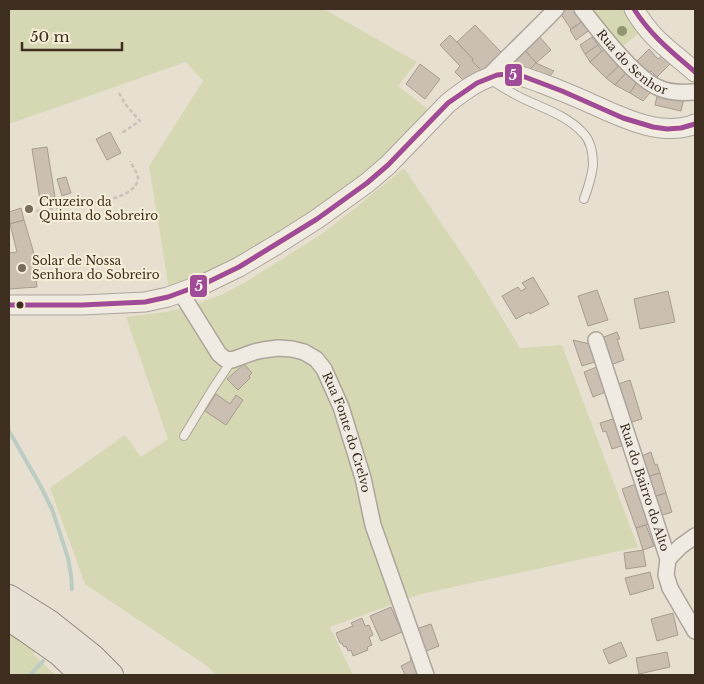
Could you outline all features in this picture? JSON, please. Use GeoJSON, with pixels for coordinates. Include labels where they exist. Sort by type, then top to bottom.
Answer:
{"type":"FeatureCollection","features":[{"type":"Feature","properties":{"kind":"main road"},"geometry":{"type":"LineString","coordinates":[[9,597],[50,622],[93,657],[111,675]]}},
{"type":"Feature","properties":{"kind":"main road"},"geometry":{"type":"LineString","coordinates":[[9,619],[60,654],[82,675]]}},
{"type":"Feature","properties":{"kind":"street"},"geometry":{"type":"LineString","coordinates":[[9,305],[132,303],[153,300],[181,293],[239,267],[317,219],[367,183],[388,165],[448,103],[488,77],[556,9]]}},
{"type":"Feature","properties":{"kind":"street"},"geometry":{"type":"LineString","coordinates":[[634,9],[653,36],[695,72]]}},
{"type":"Feature","properties":{"kind":"street","name":"Rua do Senhor"},"geometry":{"type":"LineString","coordinates":[[584,10],[629,64],[648,82],[664,90],[695,92]]}},
{"type":"Feature","properties":{"kind":"street"},"geometry":{"type":"LineString","coordinates":[[488,77],[507,74],[531,79],[619,116],[648,126],[669,129],[685,128],[695,124]]}},
{"type":"Feature","properties":{"kind":"street"},"geometry":{"type":"LineString","coordinates":[[181,293],[219,354],[225,359],[232,360]]}},
{"type":"Feature","properties":{"kind":"street","name":"Rua do Bairro do Alto"},"geometry":{"type":"LineString","coordinates":[[596,340],[668,559],[666,575],[670,588],[695,630]]}},
{"type":"Feature","properties":{"kind":"street","name":"Rua Fonte do Crelvo"},"geometry":{"type":"LineString","coordinates":[[232,360],[258,351],[278,348],[292,349],[304,352],[316,359],[324,369],[341,407],[363,478],[373,525],[426,675]]}},
{"type":"Feature","properties":{"kind":"street"},"geometry":{"type":"LineString","coordinates":[[668,559],[695,536]]}},
{"type":"Feature","properties":{"kind":"lane"},"geometry":{"type":"LineString","coordinates":[[488,77],[516,96],[559,115],[584,133],[592,153],[593,164],[592,175],[584,199]]}},
{"type":"Feature","properties":{"kind":"lane"},"geometry":{"type":"LineString","coordinates":[[184,436],[232,360]]}},
{"type":"Feature","properties":{"kind":"path"},"geometry":{"type":"LineString","coordinates":[[119,93],[125,104],[140,121],[120,134]]}},
{"type":"Feature","properties":{"kind":"path"},"geometry":{"type":"LineString","coordinates":[[30,212],[105,201],[126,194],[138,181],[138,176],[130,161]]}},
{"type":"Feature","properties":{"kind":"green space"},"geometry":{"type":"Polygon","coordinates":[[[9,9],[324,9],[417,62],[398,86],[430,111],[401,144],[335,198],[225,267],[169,289],[149,166],[203,81],[186,62],[9,124],[9,9]]]}},
{"type":"Feature","properties":{"kind":"green space"},"geometry":{"type":"Polygon","coordinates":[[[592,9],[623,9],[638,34],[620,48],[596,18],[592,9]]]}},
{"type":"Feature","properties":{"kind":"green space"},"geometry":{"type":"Polygon","coordinates":[[[404,168],[477,276],[520,348],[562,345],[638,547],[421,594],[330,627],[353,675],[216,675],[207,666],[85,584],[50,488],[125,435],[141,457],[168,439],[126,317],[166,312],[197,304],[223,294],[249,280],[320,235],[404,168]]]}},
{"type":"Feature","properties":{"kind":"green space"},"geometry":{"type":"Polygon","coordinates":[[[9,630],[38,650],[33,654],[55,675],[9,675],[9,630]]]}},
{"type":"Feature","properties":{"kind":"building"},"geometry":{"type":"Polygon","coordinates":[[[574,9],[583,21],[571,29],[558,10],[574,9]]]}},
{"type":"Feature","properties":{"kind":"building"},"geometry":{"type":"Polygon","coordinates":[[[584,20],[591,29],[576,40],[570,30],[584,20]]]}},
{"type":"Feature","properties":{"kind":"building"},"geometry":{"type":"Polygon","coordinates":[[[475,25],[501,52],[482,71],[457,42],[475,25]]]}},
{"type":"Feature","properties":{"kind":"building"},"geometry":{"type":"Polygon","coordinates":[[[537,34],[551,50],[536,63],[522,47],[537,34]]]}},
{"type":"Feature","properties":{"kind":"building"},"geometry":{"type":"Polygon","coordinates":[[[450,35],[482,71],[473,80],[469,76],[464,81],[455,72],[460,66],[440,45],[450,35]]]}},
{"type":"Feature","properties":{"kind":"building"},"geometry":{"type":"Polygon","coordinates":[[[592,37],[598,45],[585,54],[580,45],[592,37]]]}},
{"type":"Feature","properties":{"kind":"building"},"geometry":{"type":"Polygon","coordinates":[[[598,45],[602,51],[590,62],[585,54],[598,45]]]}},
{"type":"Feature","properties":{"kind":"building"},"geometry":{"type":"Polygon","coordinates":[[[609,45],[624,61],[606,78],[590,62],[609,45]]]}},
{"type":"Feature","properties":{"kind":"building"},"geometry":{"type":"Polygon","coordinates":[[[522,47],[536,63],[524,75],[509,59],[522,47]]]}},
{"type":"Feature","properties":{"kind":"building"},"geometry":{"type":"Polygon","coordinates":[[[649,49],[658,59],[662,56],[670,64],[657,77],[651,71],[645,77],[633,65],[649,49]]]}},
{"type":"Feature","properties":{"kind":"building"},"geometry":{"type":"Polygon","coordinates":[[[624,61],[630,68],[615,85],[606,78],[624,61]]]}},
{"type":"Feature","properties":{"kind":"building"},"geometry":{"type":"Polygon","coordinates":[[[536,63],[554,71],[545,82],[524,75],[536,63]]]}},
{"type":"Feature","properties":{"kind":"building"},"geometry":{"type":"Polygon","coordinates":[[[420,64],[440,79],[425,99],[406,84],[420,64]]]}},
{"type":"Feature","properties":{"kind":"building"},"geometry":{"type":"Polygon","coordinates":[[[629,70],[637,82],[630,93],[615,85],[629,70]]]}},
{"type":"Feature","properties":{"kind":"building"},"geometry":{"type":"Polygon","coordinates":[[[637,82],[655,87],[643,101],[630,93],[637,82]]]}},
{"type":"Feature","properties":{"kind":"building"},"geometry":{"type":"Polygon","coordinates":[[[658,92],[684,98],[681,111],[655,105],[658,92]]]}},
{"type":"Feature","properties":{"kind":"building"},"geometry":{"type":"Polygon","coordinates":[[[110,132],[121,153],[107,160],[96,139],[110,132]]]}},
{"type":"Feature","properties":{"kind":"building"},"geometry":{"type":"Polygon","coordinates":[[[47,147],[55,197],[40,200],[32,149],[47,147]]]}},
{"type":"Feature","properties":{"kind":"building"},"geometry":{"type":"Polygon","coordinates":[[[66,177],[71,193],[62,196],[57,179],[66,177]]]}},
{"type":"Feature","properties":{"kind":"building"},"geometry":{"type":"Polygon","coordinates":[[[21,208],[24,220],[10,224],[9,212],[21,208]]]}},
{"type":"Feature","properties":{"kind":"building","name":"Solar de Nossa Senhora do Sobreiro"},"geometry":{"type":"Polygon","coordinates":[[[24,220],[33,250],[37,287],[9,289],[9,253],[17,252],[10,224],[24,220]]]}},
{"type":"Feature","properties":{"kind":"building"},"geometry":{"type":"Polygon","coordinates":[[[533,277],[549,304],[516,319],[502,296],[518,287],[521,291],[526,288],[522,283],[533,277]]]}},
{"type":"Feature","properties":{"kind":"building"},"geometry":{"type":"Polygon","coordinates":[[[597,290],[608,320],[588,326],[578,296],[597,290]]]}},
{"type":"Feature","properties":{"kind":"building"},"geometry":{"type":"Polygon","coordinates":[[[668,291],[675,322],[640,329],[634,299],[668,291]]]}},
{"type":"Feature","properties":{"kind":"building"},"geometry":{"type":"Polygon","coordinates":[[[617,332],[620,339],[617,339],[624,360],[608,366],[601,338],[617,332]]]}},
{"type":"Feature","properties":{"kind":"building"},"geometry":{"type":"Polygon","coordinates":[[[573,340],[590,344],[598,361],[582,366],[573,340]]]}},
{"type":"Feature","properties":{"kind":"building"},"geometry":{"type":"Polygon","coordinates":[[[244,364],[252,373],[249,376],[250,378],[238,390],[227,379],[244,364]]]}},
{"type":"Feature","properties":{"kind":"building"},"geometry":{"type":"Polygon","coordinates":[[[602,365],[611,390],[593,397],[584,372],[602,365]]]}},
{"type":"Feature","properties":{"kind":"building"},"geometry":{"type":"Polygon","coordinates":[[[630,380],[642,419],[625,424],[615,385],[630,380]]]}},
{"type":"Feature","properties":{"kind":"building"},"geometry":{"type":"Polygon","coordinates":[[[216,394],[230,404],[236,395],[243,400],[226,425],[205,411],[216,394]]]}},
{"type":"Feature","properties":{"kind":"building"},"geometry":{"type":"Polygon","coordinates":[[[619,417],[627,444],[612,449],[606,431],[603,432],[600,423],[619,417]]]}},
{"type":"Feature","properties":{"kind":"building"},"geometry":{"type":"Polygon","coordinates":[[[651,452],[660,473],[643,478],[639,457],[651,452]]]}},
{"type":"Feature","properties":{"kind":"building"},"geometry":{"type":"Polygon","coordinates":[[[660,473],[666,493],[649,498],[643,478],[660,473]]]}},
{"type":"Feature","properties":{"kind":"building"},"geometry":{"type":"Polygon","coordinates":[[[639,483],[654,522],[636,528],[622,489],[639,483]]]}},
{"type":"Feature","properties":{"kind":"building"},"geometry":{"type":"Polygon","coordinates":[[[666,493],[672,512],[657,517],[651,498],[666,493]]]}},
{"type":"Feature","properties":{"kind":"building"},"geometry":{"type":"Polygon","coordinates":[[[646,525],[654,546],[643,550],[636,528],[646,525]]]}},
{"type":"Feature","properties":{"kind":"building"},"geometry":{"type":"Polygon","coordinates":[[[643,550],[646,566],[626,569],[624,553],[643,550]]]}},
{"type":"Feature","properties":{"kind":"building"},"geometry":{"type":"Polygon","coordinates":[[[650,572],[654,588],[630,595],[625,578],[650,572]]]}},
{"type":"Feature","properties":{"kind":"building"},"geometry":{"type":"Polygon","coordinates":[[[391,607],[402,632],[381,641],[370,616],[391,607]]]}},
{"type":"Feature","properties":{"kind":"building"},"geometry":{"type":"Polygon","coordinates":[[[673,613],[678,635],[657,641],[651,619],[673,613]]]}},
{"type":"Feature","properties":{"kind":"building"},"geometry":{"type":"Polygon","coordinates":[[[362,618],[365,626],[369,625],[373,635],[369,637],[372,645],[367,647],[368,650],[353,656],[351,650],[348,651],[346,646],[344,647],[340,643],[336,633],[353,626],[351,623],[362,618]]]}},
{"type":"Feature","properties":{"kind":"building"},"geometry":{"type":"Polygon","coordinates":[[[431,624],[439,646],[421,653],[413,630],[431,624]]]}},
{"type":"Feature","properties":{"kind":"building"},"geometry":{"type":"Polygon","coordinates":[[[621,642],[627,656],[609,664],[603,650],[621,642]]]}},
{"type":"Feature","properties":{"kind":"building"},"geometry":{"type":"Polygon","coordinates":[[[667,652],[670,667],[639,674],[636,658],[667,652]]]}},
{"type":"Feature","properties":{"kind":"building"},"geometry":{"type":"Polygon","coordinates":[[[413,656],[420,674],[405,675],[401,666],[411,661],[410,657],[413,656]]]}},
{"type":"Feature","properties":{"kind":"waterway"},"geometry":{"type":"LineString","coordinates":[[9,431],[52,509],[68,558],[72,589]]}},
{"type":"Feature","properties":{"kind":"waterway"},"geometry":{"type":"LineString","coordinates":[[30,675],[43,661]]}},
{"type":"Feature","properties":{"kind":"transit line","name":"5"},"geometry":{"type":"LineString","coordinates":[[634,9],[655,36],[695,72]]}},
{"type":"Feature","properties":{"kind":"transit line","name":"5"},"geometry":{"type":"LineString","coordinates":[[9,305],[82,305],[145,302],[168,297],[206,283],[239,267],[317,219],[367,183],[388,165],[448,103],[477,83],[497,75],[508,74],[525,77],[623,118],[653,127],[667,129],[695,124]]}},
{"type":"Feature","properties":{"kind":"place","name":"Cruzeiro da Quinta do Sobreiro"},"geometry":{"type":"Point","coordinates":[29,209]}},
{"type":"Feature","properties":{"kind":"place","name":"Solar de Nossa Senhora do Sobreiro"},"geometry":{"type":"Point","coordinates":[22,268]}}]}
